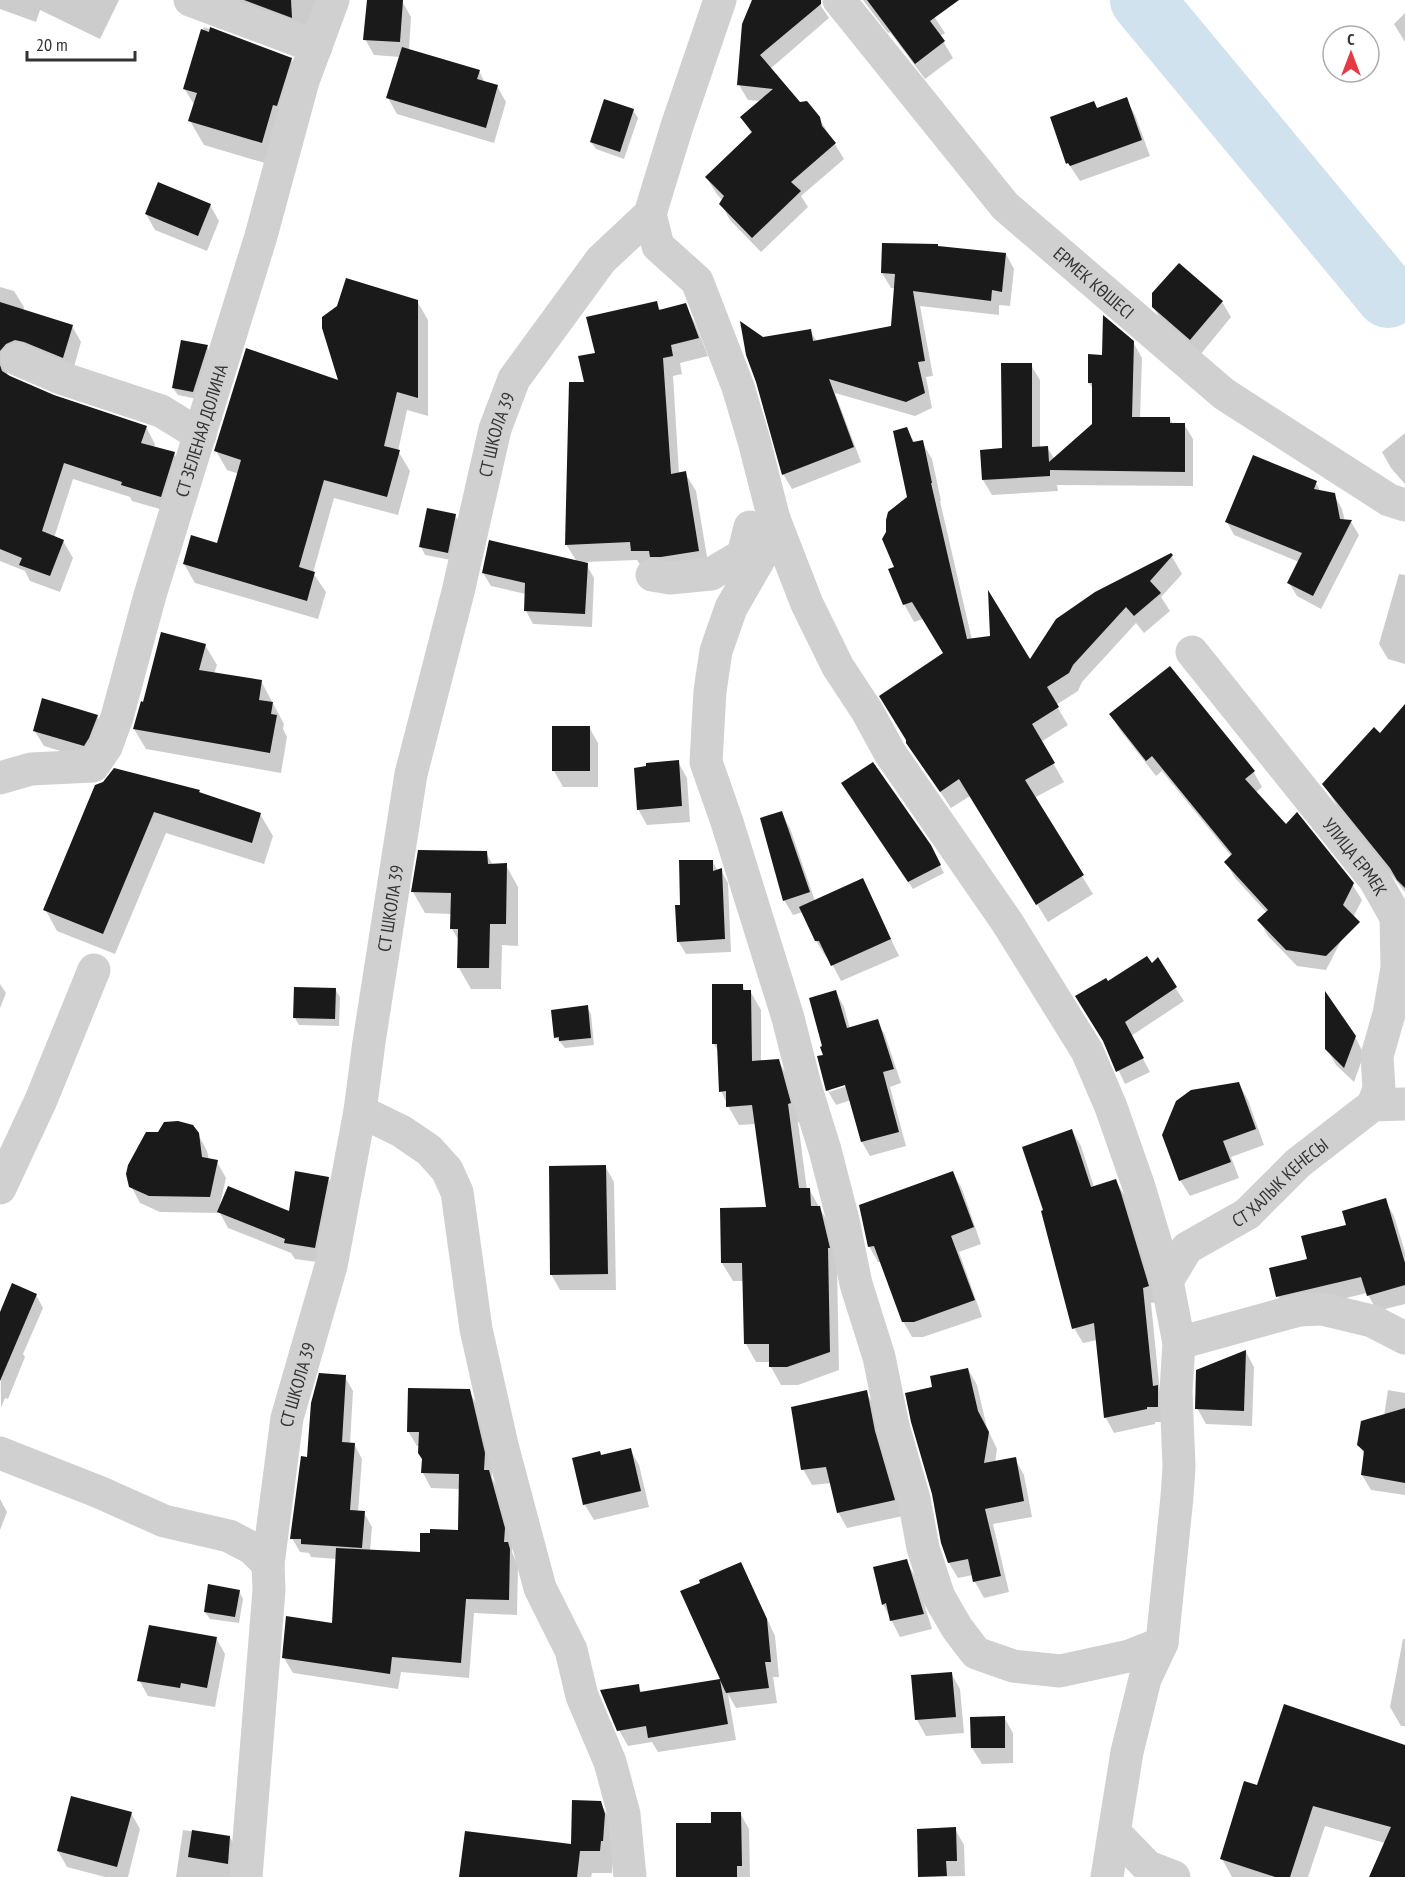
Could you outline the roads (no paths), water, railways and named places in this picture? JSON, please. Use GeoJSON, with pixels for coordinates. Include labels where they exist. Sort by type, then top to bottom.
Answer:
{"type":"FeatureCollection","features":[{"type":"Feature","properties":{"kind":"street"},"geometry":{"type":"LineString","coordinates":[[190,0],[316,47]]}},
{"type":"Feature","properties":{"kind":"street","name":"СТ ЗЕЛЕНАЯ ДОЛИНА"},"geometry":{"type":"LineString","coordinates":[[0,778],[31,769],[93,766],[106,747],[117,717],[150,595],[261,236],[303,81],[333,0]]}},
{"type":"Feature","properties":{"kind":"street","name":"СТ ШКОЛА 39"},"geometry":{"type":"LineString","coordinates":[[246,1877],[269,1590],[268,1564],[286,1418],[331,1266],[360,1111],[411,774],[458,592],[495,429],[514,379],[601,260],[650,214],[720,0]]}},
{"type":"Feature","properties":{"kind":"street","name":"ЕРМЕК КӨШЕСІ"},"geometry":{"type":"LineString","coordinates":[[839,0],[1005,206],[1224,394],[1389,500],[1405,505]]}},
{"type":"Feature","properties":{"kind":"street"},"geometry":{"type":"LineString","coordinates":[[650,214],[658,246],[697,281],[738,387],[774,519],[807,604],[838,667],[867,711],[890,753],[1007,922],[1087,1051],[1111,1107],[1139,1187],[1167,1281],[1179,1343],[1176,1392],[1179,1467],[1177,1497],[1162,1643],[1145,1680],[1126,1752],[1107,1877]]}},
{"type":"Feature","properties":{"kind":"street"},"geometry":{"type":"LineString","coordinates":[[17,359],[61,378],[161,411],[200,435]]}},
{"type":"Feature","properties":{"kind":"street"},"geometry":{"type":"LineString","coordinates":[[652,575],[670,578],[711,574],[743,555],[754,508],[764,480]]}},
{"type":"Feature","properties":{"kind":"street"},"geometry":{"type":"LineString","coordinates":[[774,519],[762,555],[731,608],[716,651],[710,691],[706,762],[788,1018],[806,1089],[825,1150],[856,1284],[879,1357],[893,1426],[914,1499],[923,1548],[939,1597],[957,1628],[976,1653],[1013,1666],[1060,1671],[1129,1656],[1162,1643]]}},
{"type":"Feature","properties":{"kind":"street","name":"УЛИЦА ЕРМЕК"},"geometry":{"type":"LineString","coordinates":[[1192,652],[1375,880],[1396,917],[1397,968],[1389,1014],[1377,1056],[1379,1089],[1373,1105]]}},
{"type":"Feature","properties":{"kind":"street"},"geometry":{"type":"LineString","coordinates":[[0,1188],[41,1100],[94,970]]}},
{"type":"Feature","properties":{"kind":"street"},"geometry":{"type":"LineString","coordinates":[[1373,1105],[1405,1104]]}},
{"type":"Feature","properties":{"kind":"street","name":"СТ ХАЛЫК КЕНЕСЫ"},"geometry":{"type":"LineString","coordinates":[[1167,1281],[1187,1248],[1248,1214],[1298,1163],[1373,1105]]}},
{"type":"Feature","properties":{"kind":"street"},"geometry":{"type":"LineString","coordinates":[[360,1111],[401,1131],[429,1150],[447,1170],[457,1192],[476,1329],[502,1445],[540,1588],[571,1650],[582,1696],[609,1762],[624,1814],[630,1877]]}},
{"type":"Feature","properties":{"kind":"street"},"geometry":{"type":"LineString","coordinates":[[1179,1343],[1299,1310],[1322,1309],[1372,1322],[1405,1338]]}},
{"type":"Feature","properties":{"kind":"street"},"geometry":{"type":"LineString","coordinates":[[0,1453],[52,1472],[164,1521],[229,1536],[252,1548],[268,1564]]}},
{"type":"Feature","properties":{"kind":"street"},"geometry":{"type":"LineString","coordinates":[[1115,1833],[1148,1868],[1174,1877]]}},
{"type":"Feature","properties":{"kind":"waterway"},"geometry":{"type":"LineString","coordinates":[[1142,0],[1388,296]]}}]}
